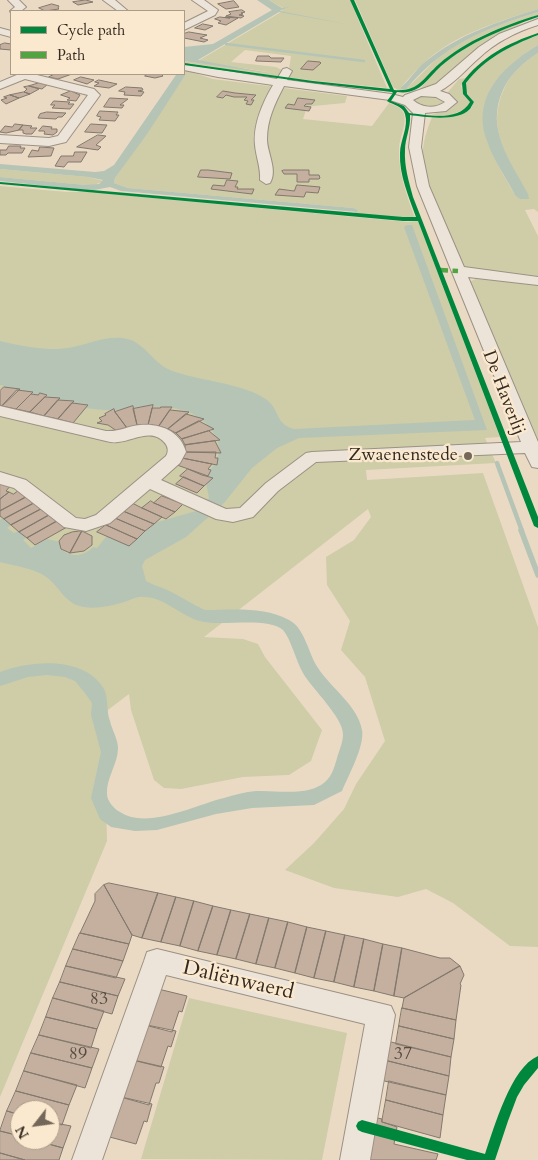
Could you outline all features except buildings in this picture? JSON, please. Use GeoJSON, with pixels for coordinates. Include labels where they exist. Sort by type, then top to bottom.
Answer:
{"type":"FeatureCollection","features":[{"type":"Feature","properties":{"kind":"street"},"geometry":{"type":"LineString","coordinates":[[13,0],[21,7],[16,10]]}},
{"type":"Feature","properties":{"kind":"street"},"geometry":{"type":"LineString","coordinates":[[108,0],[121,10]]}},
{"type":"Feature","properties":{"kind":"street"},"geometry":{"type":"LineString","coordinates":[[185,26],[212,13],[213,10],[197,0]]}},
{"type":"Feature","properties":{"kind":"street"},"geometry":{"type":"LineString","coordinates":[[415,99],[437,89],[493,42],[514,30],[538,22]]}},
{"type":"Feature","properties":{"kind":"street"},"geometry":{"type":"LineString","coordinates":[[185,67],[395,98],[447,97],[444,90],[475,60],[500,44],[538,28]]}},
{"type":"Feature","properties":{"kind":"street"},"geometry":{"type":"LineString","coordinates":[[266,180],[268,170],[261,142],[263,124],[268,107],[288,70]]}},
{"type":"Feature","properties":{"kind":"street"},"geometry":{"type":"LineString","coordinates":[[0,86],[26,75],[90,91],[94,95],[62,138],[49,142],[0,140]]}},
{"type":"Feature","properties":{"kind":"street"},"geometry":{"type":"LineString","coordinates":[[0,77],[13,80]]}},
{"type":"Feature","properties":{"kind":"street","name":"De Haverlij"},"geometry":{"type":"LineString","coordinates":[[418,157],[429,113],[450,104],[451,102],[447,97]]}},
{"type":"Feature","properties":{"kind":"street"},"geometry":{"type":"LineString","coordinates":[[415,99],[437,109]]}},
{"type":"Feature","properties":{"kind":"street","name":"De Haverlij"},"geometry":{"type":"LineString","coordinates":[[415,99],[419,112],[416,123],[415,147],[423,186],[538,463]]}},
{"type":"Feature","properties":{"kind":"street"},"geometry":{"type":"LineString","coordinates":[[458,271],[538,281]]}},
{"type":"Feature","properties":{"kind":"street"},"geometry":{"type":"LineString","coordinates":[[0,411],[106,436],[118,437],[141,430],[154,430],[166,434],[175,442],[177,452],[174,459],[103,519],[86,526],[71,523],[20,484],[0,478]]}},
{"type":"Feature","properties":{"kind":"street"},"geometry":{"type":"LineString","coordinates":[[148,481],[196,503],[233,516],[246,513],[272,487],[312,457],[529,442]]}},
{"type":"Feature","properties":{"kind":"street","name":"Daliënwaerd"},"geometry":{"type":"LineString","coordinates":[[87,1160],[157,961],[381,1015],[355,1160]]}},
{"type":"Feature","properties":{"kind":"green space"},"geometry":{"type":"Polygon","coordinates":[[[269,0],[350,0],[387,88],[288,78],[291,69],[289,69],[291,56],[245,50],[231,62],[276,67],[284,71],[278,77],[185,63],[185,61],[274,73],[198,61],[281,12],[283,8],[269,0]]]}},
{"type":"Feature","properties":{"kind":"green space"},"geometry":{"type":"Polygon","coordinates":[[[355,0],[538,0],[538,9],[477,30],[448,45],[417,69],[401,87],[404,89],[453,47],[488,29],[538,12],[538,15],[490,32],[474,40],[437,66],[416,89],[400,91],[393,87],[355,0]]]}},
{"type":"Feature","properties":{"kind":"green space"},"geometry":{"type":"Polygon","coordinates":[[[522,23],[490,42],[434,88],[398,94],[419,90],[440,66],[454,55],[493,32],[522,23]]]}},
{"type":"Feature","properties":{"kind":"green space"},"geometry":{"type":"Polygon","coordinates":[[[538,35],[538,45],[513,63],[494,84],[487,97],[483,124],[492,154],[515,195],[527,195],[502,144],[497,118],[499,104],[510,78],[523,64],[538,53],[538,212],[534,209],[525,210],[538,236],[538,279],[475,270],[462,266],[432,198],[424,171],[423,147],[432,117],[452,117],[470,110],[474,102],[467,93],[465,86],[479,67],[496,53],[538,35]]]}},
{"type":"Feature","properties":{"kind":"green space"},"geometry":{"type":"Polygon","coordinates":[[[185,70],[213,79],[347,96],[345,103],[313,106],[306,110],[303,119],[372,126],[389,103],[398,107],[402,110],[405,118],[399,145],[400,166],[406,193],[415,218],[367,216],[354,213],[358,210],[353,208],[128,188],[114,183],[115,178],[186,74],[185,70]]]}},
{"type":"Feature","properties":{"kind":"green space"},"geometry":{"type":"Polygon","coordinates":[[[466,78],[461,86],[463,94],[470,102],[466,109],[450,115],[432,115],[454,105],[455,103],[448,92],[459,79],[466,78]]]}},
{"type":"Feature","properties":{"kind":"green space"},"geometry":{"type":"Polygon","coordinates":[[[421,96],[437,96],[443,102],[432,107],[413,101],[421,96]]]}},
{"type":"Feature","properties":{"kind":"green space"},"geometry":{"type":"Polygon","coordinates":[[[0,169],[88,177],[104,181],[94,185],[86,185],[0,177],[0,169]]]}},
{"type":"Feature","properties":{"kind":"green space"},"geometry":{"type":"Polygon","coordinates":[[[0,186],[89,192],[408,222],[418,221],[500,437],[485,438],[496,463],[366,470],[367,480],[483,473],[538,627],[538,947],[510,946],[453,903],[426,889],[398,897],[334,888],[285,870],[314,843],[344,809],[356,784],[385,741],[365,677],[341,650],[350,621],[327,585],[326,557],[354,540],[371,517],[368,509],[204,637],[243,639],[258,644],[265,657],[322,730],[311,761],[289,775],[243,777],[181,789],[164,788],[154,780],[131,710],[129,694],[104,713],[107,841],[0,1097],[0,186]]]}},
{"type":"Feature","properties":{"kind":"green space"},"geometry":{"type":"Polygon","coordinates":[[[480,277],[538,284],[538,449],[469,282],[480,277]]]}},
{"type":"Feature","properties":{"kind":"green space"},"geometry":{"type":"Polygon","coordinates":[[[189,998],[347,1033],[322,1160],[141,1159],[189,998]]]}},
{"type":"Feature","properties":{"kind":"shaded area"},"geometry":{"type":"Polygon","coordinates":[[[257,0],[269,0],[282,8],[290,7],[280,11],[351,25],[279,12],[198,60],[274,74],[185,61],[185,47],[213,44],[272,10],[257,0]]]}},
{"type":"Feature","properties":{"kind":"shaded area"},"geometry":{"type":"Polygon","coordinates":[[[538,9],[538,12],[499,25],[466,40],[436,60],[406,89],[401,89],[422,65],[451,44],[479,30],[538,9]]]}},
{"type":"Feature","properties":{"kind":"shaded area"},"geometry":{"type":"Polygon","coordinates":[[[538,45],[538,53],[523,64],[509,79],[498,104],[498,131],[502,144],[529,199],[520,199],[515,195],[496,162],[487,141],[483,125],[483,110],[493,84],[502,73],[525,53],[538,45]]]}},
{"type":"Feature","properties":{"kind":"shaded area"},"geometry":{"type":"Polygon","coordinates":[[[185,74],[186,74],[147,134],[115,178],[114,183],[128,188],[353,208],[358,210],[357,212],[121,191],[110,187],[94,190],[75,189],[0,181],[0,177],[86,185],[99,184],[103,180],[0,169],[0,164],[95,172],[104,171],[114,165],[176,75],[185,74]]]}},
{"type":"Feature","properties":{"kind":"shaded area"},"geometry":{"type":"Polygon","coordinates":[[[412,225],[487,430],[299,438],[277,448],[252,468],[224,503],[186,537],[145,560],[142,566],[146,581],[170,591],[205,610],[237,609],[269,613],[289,620],[299,629],[318,668],[350,705],[362,730],[359,752],[342,791],[314,805],[252,808],[216,814],[157,830],[135,831],[111,827],[100,819],[91,798],[101,752],[91,715],[92,703],[85,693],[75,681],[65,677],[47,675],[28,677],[0,686],[0,672],[42,663],[71,666],[95,678],[106,693],[109,717],[118,745],[116,760],[108,782],[107,797],[115,809],[131,817],[157,817],[248,792],[289,792],[314,788],[324,783],[332,773],[342,741],[342,728],[333,712],[307,680],[286,634],[276,626],[255,623],[208,623],[193,619],[159,600],[144,597],[108,606],[84,607],[67,599],[50,580],[40,573],[0,562],[0,520],[3,518],[11,525],[7,528],[14,533],[19,531],[27,537],[23,540],[31,548],[47,539],[60,542],[62,550],[66,553],[78,555],[93,547],[97,548],[106,537],[196,511],[209,498],[205,477],[216,461],[219,450],[217,438],[204,422],[194,414],[182,410],[156,407],[113,410],[85,408],[87,405],[80,403],[78,406],[66,400],[64,402],[52,397],[50,399],[44,398],[45,395],[39,394],[37,396],[31,394],[32,392],[25,391],[22,393],[16,391],[18,389],[3,388],[5,386],[0,385],[0,341],[51,349],[76,347],[115,338],[131,340],[170,370],[234,386],[257,394],[271,404],[284,424],[294,429],[475,420],[404,227],[412,225]]]}},
{"type":"Feature","properties":{"kind":"waterway"},"geometry":{"type":"LineString","coordinates":[[226,44],[364,61]]}},
{"type":"Feature","properties":{"kind":"waterway"},"geometry":{"type":"LineString","coordinates":[[497,463],[522,531]]}},
{"type":"Feature","properties":{"kind":"waterway"},"geometry":{"type":"LineString","coordinates":[[521,530],[538,575]]}},
{"type":"Feature","properties":{"kind":"marked path"},"geometry":{"type":"LineString","coordinates":[[440,270],[458,271]]}},
{"type":"Feature","properties":{"kind":"cycle path"},"geometry":{"type":"LineString","coordinates":[[352,0],[391,88],[395,93],[389,101],[402,107],[407,113],[408,124],[402,157],[411,197],[538,526]]}},
{"type":"Feature","properties":{"kind":"cycle path"},"geometry":{"type":"LineString","coordinates":[[185,64],[313,82],[405,92],[416,88],[449,58],[473,42],[498,30],[538,16]]}},
{"type":"Feature","properties":{"kind":"cycle path"},"geometry":{"type":"LineString","coordinates":[[408,114],[444,116],[462,113],[468,109],[472,102],[465,94],[464,83],[471,74],[496,52],[538,34]]}},
{"type":"Feature","properties":{"kind":"cycle path"},"geometry":{"type":"LineString","coordinates":[[0,183],[419,219]]}},
{"type":"Feature","properties":{"kind":"cycle path"},"geometry":{"type":"LineString","coordinates":[[489,1160],[514,1093],[520,1081],[538,1061]]}},
{"type":"Feature","properties":{"kind":"cycle path"},"geometry":{"type":"LineString","coordinates":[[362,1126],[488,1160]]}},
{"type":"Feature","properties":{"kind":"place","name":"Zwaenenstede"},"geometry":{"type":"Point","coordinates":[468,456]}}]}
